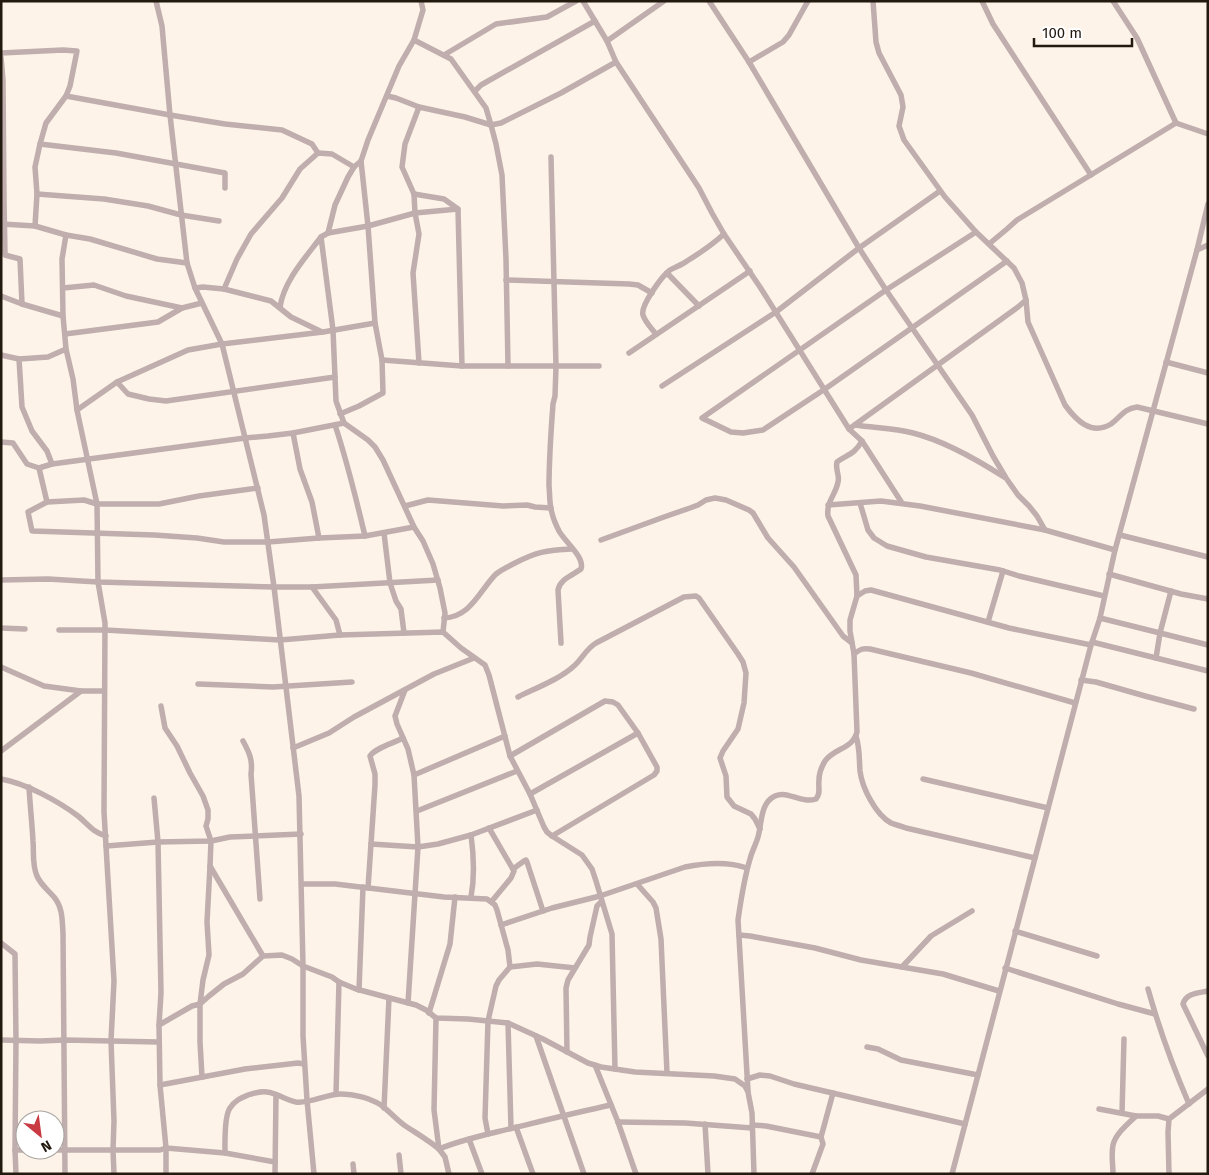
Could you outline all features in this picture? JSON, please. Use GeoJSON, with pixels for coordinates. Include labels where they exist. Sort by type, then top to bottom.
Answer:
{"type":"FeatureCollection","features":[{"type":"Feature","properties":{"kind":"street"},"geometry":{"type":"LineString","coordinates":[[156,1],[162,26],[175,164],[187,263],[195,288],[222,344],[258,488],[268,542],[299,796],[304,1064],[314,1174]]}},
{"type":"Feature","properties":{"kind":"street"},"geometry":{"type":"LineString","coordinates":[[328,233],[334,205],[348,177],[360,161],[399,66],[414,40],[423,10],[421,1]]}},
{"type":"Feature","properties":{"kind":"street"},"geometry":{"type":"LineString","coordinates":[[444,55],[496,24],[547,17],[576,1]]}},
{"type":"Feature","properties":{"kind":"street"},"geometry":{"type":"LineString","coordinates":[[583,1],[607,41],[616,62],[699,188],[724,234],[902,503]]}},
{"type":"Feature","properties":{"kind":"street"},"geometry":{"type":"LineString","coordinates":[[607,41],[664,1]]}},
{"type":"Feature","properties":{"kind":"street"},"geometry":{"type":"LineString","coordinates":[[709,1],[749,62],[859,248],[972,415],[1006,478],[1037,516],[1045,530]]}},
{"type":"Feature","properties":{"kind":"street"},"geometry":{"type":"LineString","coordinates":[[749,62],[784,42],[808,1]]}},
{"type":"Feature","properties":{"kind":"street"},"geometry":{"type":"LineString","coordinates":[[874,1],[876,42],[879,54],[901,95],[903,107],[899,126],[904,140],[940,191],[976,232],[1014,268],[1022,283],[1028,322],[1065,405],[1074,417],[1091,428],[1102,427],[1109,425],[1125,410],[1137,407],[1208,424]]}},
{"type":"Feature","properties":{"kind":"street"},"geometry":{"type":"LineString","coordinates":[[982,1],[993,24],[1091,174]]}},
{"type":"Feature","properties":{"kind":"street"},"geometry":{"type":"LineString","coordinates":[[1112,1],[1137,38],[1176,123],[1208,134]]}},
{"type":"Feature","properties":{"kind":"street"},"geometry":{"type":"LineString","coordinates":[[475,91],[482,85],[595,21]]}},
{"type":"Feature","properties":{"kind":"street"},"geometry":{"type":"LineString","coordinates":[[414,40],[451,59],[486,108],[491,124],[502,175],[508,366]]}},
{"type":"Feature","properties":{"kind":"street"},"geometry":{"type":"LineString","coordinates":[[1,53],[77,51],[70,86],[66,96],[46,123],[40,144],[35,167],[37,194],[35,226]]}},
{"type":"Feature","properties":{"kind":"street"},"geometry":{"type":"LineString","coordinates":[[1,58],[4,112],[2,186],[5,255],[20,259],[22,304]]}},
{"type":"Feature","properties":{"kind":"street"},"geometry":{"type":"LineString","coordinates":[[387,96],[419,107],[491,124],[501,123],[616,62]]}},
{"type":"Feature","properties":{"kind":"street"},"geometry":{"type":"LineString","coordinates":[[66,96],[225,124],[282,130],[312,144],[318,152],[332,154],[354,167]]}},
{"type":"Feature","properties":{"kind":"street"},"geometry":{"type":"LineString","coordinates":[[419,107],[405,144],[402,167],[414,194],[414,213],[418,234],[413,273],[419,363]]}},
{"type":"Feature","properties":{"kind":"street"},"geometry":{"type":"LineString","coordinates":[[989,244],[1017,220],[1176,123]]}},
{"type":"Feature","properties":{"kind":"street"},"geometry":{"type":"LineString","coordinates":[[40,144],[116,152],[225,173],[225,188]]}},
{"type":"Feature","properties":{"kind":"street"},"geometry":{"type":"LineString","coordinates":[[224,289],[237,259],[252,234],[282,198],[300,169],[318,152]]}},
{"type":"Feature","properties":{"kind":"street"},"geometry":{"type":"LineString","coordinates":[[551,157],[556,367],[549,467],[551,508],[558,530],[582,563],[581,569],[559,585],[560,644]]}},
{"type":"Feature","properties":{"kind":"street"},"geometry":{"type":"LineString","coordinates":[[340,414],[383,393],[382,360],[375,323],[368,226],[360,161]]}},
{"type":"Feature","properties":{"kind":"street"},"geometry":{"type":"LineString","coordinates":[[662,386],[776,312],[859,248],[940,191]]}},
{"type":"Feature","properties":{"kind":"street"},"geometry":{"type":"LineString","coordinates":[[37,194],[104,199],[219,221]]}},
{"type":"Feature","properties":{"kind":"street"},"geometry":{"type":"LineString","coordinates":[[414,194],[444,199],[458,209]]}},
{"type":"Feature","properties":{"kind":"street"},"geometry":{"type":"LineString","coordinates":[[952,1174],[1081,680],[1100,618],[1115,550],[1208,204]]}},
{"type":"Feature","properties":{"kind":"street"},"geometry":{"type":"LineString","coordinates":[[280,308],[281,298],[288,282],[321,237],[328,233],[368,226],[414,213],[458,209]]}},
{"type":"Feature","properties":{"kind":"street"},"geometry":{"type":"LineString","coordinates":[[458,209],[462,366]]}},
{"type":"Feature","properties":{"kind":"street"},"geometry":{"type":"LineString","coordinates":[[3,224],[35,226],[66,235],[90,239],[157,259],[187,263]]}},
{"type":"Feature","properties":{"kind":"street"},"geometry":{"type":"LineString","coordinates":[[976,232],[886,290],[702,418],[731,432],[743,433],[763,430],[825,389],[1007,261]]}},
{"type":"Feature","properties":{"kind":"street"},"geometry":{"type":"LineString","coordinates":[[656,334],[643,315],[647,300],[670,270],[686,262],[724,234]]}},
{"type":"Feature","properties":{"kind":"street"},"geometry":{"type":"LineString","coordinates":[[66,235],[62,259],[63,316],[66,349],[97,504],[98,582],[105,623],[104,812],[114,981],[111,1042],[114,1174]]}},
{"type":"Feature","properties":{"kind":"street"},"geometry":{"type":"LineString","coordinates":[[321,237],[333,330],[336,402],[344,423],[375,447],[414,527],[423,541],[433,564],[440,588],[445,613],[443,632]]}},
{"type":"Feature","properties":{"kind":"street"},"geometry":{"type":"LineString","coordinates":[[1197,250],[1208,245]]}},
{"type":"Feature","properties":{"kind":"street"},"geometry":{"type":"LineString","coordinates":[[629,353],[750,271]]}},
{"type":"Feature","properties":{"kind":"street"},"geometry":{"type":"LineString","coordinates":[[667,274],[699,306]]}},
{"type":"Feature","properties":{"kind":"street"},"geometry":{"type":"LineString","coordinates":[[506,280],[629,284],[652,293]]}},
{"type":"Feature","properties":{"kind":"street"},"geometry":{"type":"LineString","coordinates":[[63,288],[94,285],[126,296],[182,308]]}},
{"type":"Feature","properties":{"kind":"street"},"geometry":{"type":"LineString","coordinates":[[195,288],[224,289],[271,301],[296,320],[323,332]]}},
{"type":"Feature","properties":{"kind":"street"},"geometry":{"type":"LineString","coordinates":[[1,296],[63,316]]}},
{"type":"Feature","properties":{"kind":"street"},"geometry":{"type":"LineString","coordinates":[[852,427],[1026,300]]}},
{"type":"Feature","properties":{"kind":"street"},"geometry":{"type":"LineString","coordinates":[[65,334],[158,322],[182,308],[202,303]]}},
{"type":"Feature","properties":{"kind":"street"},"geometry":{"type":"LineString","coordinates":[[77,410],[117,382],[188,350],[375,323]]}},
{"type":"Feature","properties":{"kind":"street"},"geometry":{"type":"LineString","coordinates":[[1,355],[19,359],[48,357],[66,349]]}},
{"type":"Feature","properties":{"kind":"street"},"geometry":{"type":"LineString","coordinates":[[19,359],[22,407],[32,431],[47,451],[52,464]]}},
{"type":"Feature","properties":{"kind":"street"},"geometry":{"type":"LineString","coordinates":[[382,360],[462,366],[599,366]]}},
{"type":"Feature","properties":{"kind":"street"},"geometry":{"type":"LineString","coordinates":[[1166,362],[1208,373]]}},
{"type":"Feature","properties":{"kind":"street"},"geometry":{"type":"LineString","coordinates":[[117,382],[128,394],[166,401],[335,377]]}},
{"type":"Feature","properties":{"kind":"street"},"geometry":{"type":"LineString","coordinates":[[1,442],[13,443],[27,464],[39,468],[52,464],[294,433],[344,423]]}},
{"type":"Feature","properties":{"kind":"street"},"geometry":{"type":"LineString","coordinates":[[336,425],[365,536]]}},
{"type":"Feature","properties":{"kind":"street"},"geometry":{"type":"LineString","coordinates":[[852,427],[912,432],[968,455],[1006,478]]}},
{"type":"Feature","properties":{"kind":"street"},"geometry":{"type":"LineString","coordinates":[[294,433],[300,469],[312,502],[319,538]]}},
{"type":"Feature","properties":{"kind":"street"},"geometry":{"type":"LineString","coordinates":[[862,441],[853,453],[837,462],[836,468],[839,481],[828,505],[828,516],[856,575],[857,596],[850,620],[854,654],[856,736],[860,753],[861,775],[866,790],[875,808],[890,822],[906,828],[1034,858]]}},
{"type":"Feature","properties":{"kind":"street"},"geometry":{"type":"LineString","coordinates":[[39,468],[46,502]]}},
{"type":"Feature","properties":{"kind":"street"},"geometry":{"type":"LineString","coordinates":[[258,488],[199,496],[159,504],[97,504],[84,500],[46,502],[28,512],[32,531],[180,536],[224,542],[268,542],[365,536],[414,527]]}},
{"type":"Feature","properties":{"kind":"street"},"geometry":{"type":"LineString","coordinates":[[601,540],[690,508],[706,500],[714,498],[726,500],[753,513],[768,538],[794,567],[843,636],[852,644]]}},
{"type":"Feature","properties":{"kind":"street"},"geometry":{"type":"LineString","coordinates":[[405,506],[428,500],[551,508]]}},
{"type":"Feature","properties":{"kind":"street"},"geometry":{"type":"LineString","coordinates":[[828,505],[881,501],[902,503],[1045,530],[1115,550]]}},
{"type":"Feature","properties":{"kind":"street"},"geometry":{"type":"LineString","coordinates":[[860,503],[868,530],[874,538],[887,546],[926,557],[1003,571],[1104,596]]}},
{"type":"Feature","properties":{"kind":"street"},"geometry":{"type":"LineString","coordinates":[[384,533],[390,583],[401,609],[404,633]]}},
{"type":"Feature","properties":{"kind":"street"},"geometry":{"type":"LineString","coordinates":[[1120,535],[1208,557]]}},
{"type":"Feature","properties":{"kind":"street"},"geometry":{"type":"LineString","coordinates":[[444,618],[450,618],[473,604],[500,570],[529,555],[542,551],[572,548]]}},
{"type":"Feature","properties":{"kind":"street"},"geometry":{"type":"LineString","coordinates":[[988,622],[1003,571]]}},
{"type":"Feature","properties":{"kind":"street"},"geometry":{"type":"LineString","coordinates":[[1110,574],[1208,599]]}},
{"type":"Feature","properties":{"kind":"street"},"geometry":{"type":"LineString","coordinates":[[1,580],[48,579],[312,587],[438,580]]}},
{"type":"Feature","properties":{"kind":"street"},"geometry":{"type":"LineString","coordinates":[[312,587],[336,620],[340,635]]}},
{"type":"Feature","properties":{"kind":"street"},"geometry":{"type":"LineString","coordinates":[[857,596],[871,590],[1009,628],[1091,643],[1208,671]]}},
{"type":"Feature","properties":{"kind":"street"},"geometry":{"type":"LineString","coordinates":[[1156,658],[1160,633],[1171,591]]}},
{"type":"Feature","properties":{"kind":"street"},"geometry":{"type":"LineString","coordinates":[[518,697],[574,667],[590,646],[684,597],[696,596],[744,662],[746,673],[744,702],[738,729],[722,751],[720,758],[726,776],[727,797],[734,806],[751,814],[760,829]]}},
{"type":"Feature","properties":{"kind":"street"},"geometry":{"type":"LineString","coordinates":[[1100,618],[1208,645]]}},
{"type":"Feature","properties":{"kind":"street"},"geometry":{"type":"LineString","coordinates":[[1,628],[25,629]]}},
{"type":"Feature","properties":{"kind":"street"},"geometry":{"type":"LineString","coordinates":[[59,630],[105,630],[280,640],[340,635],[443,632],[460,648],[485,665],[510,756],[530,794],[544,827],[552,836],[582,855],[592,870],[613,939],[616,1069]]}},
{"type":"Feature","properties":{"kind":"street"},"geometry":{"type":"LineString","coordinates":[[854,654],[861,649],[870,649],[971,673],[1075,703]]}},
{"type":"Feature","properties":{"kind":"street"},"geometry":{"type":"LineString","coordinates":[[293,748],[329,732],[434,674],[474,658]]}},
{"type":"Feature","properties":{"kind":"street"},"geometry":{"type":"LineString","coordinates":[[1,667],[44,686],[81,691],[104,691]]}},
{"type":"Feature","properties":{"kind":"street"},"geometry":{"type":"LineString","coordinates":[[1081,680],[1096,682],[1194,709]]}},
{"type":"Feature","properties":{"kind":"street"},"geometry":{"type":"LineString","coordinates":[[198,684],[273,687],[352,682]]}},
{"type":"Feature","properties":{"kind":"street"},"geometry":{"type":"LineString","coordinates":[[405,690],[395,716],[408,749],[414,775],[418,847],[408,1002]]}},
{"type":"Feature","properties":{"kind":"street"},"geometry":{"type":"LineString","coordinates":[[1,751],[81,691]]}},
{"type":"Feature","properties":{"kind":"street"},"geometry":{"type":"LineString","coordinates":[[510,756],[605,701],[618,705],[638,733],[657,768],[654,775],[552,836]]}},
{"type":"Feature","properties":{"kind":"street"},"geometry":{"type":"LineString","coordinates":[[161,706],[165,728],[177,746],[203,796],[208,810],[206,826],[211,841],[208,922],[209,955],[200,1004],[202,1077]]}},
{"type":"Feature","properties":{"kind":"street"},"geometry":{"type":"LineString","coordinates":[[530,794],[638,733]]}},
{"type":"Feature","properties":{"kind":"street"},"geometry":{"type":"LineString","coordinates":[[414,775],[505,736]]}},
{"type":"Feature","properties":{"kind":"street"},"geometry":{"type":"LineString","coordinates":[[754,1174],[738,920],[747,868],[768,800],[780,794],[804,800],[816,800],[819,796],[821,772],[826,761],[849,746],[856,736]]}},
{"type":"Feature","properties":{"kind":"street"},"geometry":{"type":"LineString","coordinates":[[359,990],[376,785],[370,756],[375,751],[403,738]]}},
{"type":"Feature","properties":{"kind":"street"},"geometry":{"type":"LineString","coordinates":[[243,741],[250,755],[252,766],[260,899]]}},
{"type":"Feature","properties":{"kind":"street"},"geometry":{"type":"LineString","coordinates":[[417,811],[517,771]]}},
{"type":"Feature","properties":{"kind":"street"},"geometry":{"type":"LineString","coordinates":[[1,779],[29,787],[77,815],[98,834],[106,836]]}},
{"type":"Feature","properties":{"kind":"street"},"geometry":{"type":"LineString","coordinates":[[923,779],[1048,808]]}},
{"type":"Feature","properties":{"kind":"street"},"geometry":{"type":"LineString","coordinates":[[29,787],[34,865],[42,885],[60,905],[62,912],[64,1110]]}},
{"type":"Feature","properties":{"kind":"street"},"geometry":{"type":"LineString","coordinates":[[154,798],[158,842],[161,993],[158,1042],[166,1148],[166,1174]]}},
{"type":"Feature","properties":{"kind":"street"},"geometry":{"type":"LineString","coordinates":[[371,844],[418,847],[438,844],[471,835],[537,810]]}},
{"type":"Feature","properties":{"kind":"street"},"geometry":{"type":"LineString","coordinates":[[489,828],[514,871],[511,878],[492,902]]}},
{"type":"Feature","properties":{"kind":"street"},"geometry":{"type":"LineString","coordinates":[[106,846],[300,834]]}},
{"type":"Feature","properties":{"kind":"street"},"geometry":{"type":"LineString","coordinates":[[471,835],[475,868],[471,897]]}},
{"type":"Feature","properties":{"kind":"street"},"geometry":{"type":"LineString","coordinates":[[513,868],[526,860],[543,911]]}},
{"type":"Feature","properties":{"kind":"street"},"geometry":{"type":"LineString","coordinates":[[501,925],[543,911],[600,899],[685,867],[699,864],[734,864],[747,868]]}},
{"type":"Feature","properties":{"kind":"street"},"geometry":{"type":"LineString","coordinates":[[210,866],[263,956]]}},
{"type":"Feature","properties":{"kind":"street"},"geometry":{"type":"LineString","coordinates":[[302,884],[335,884],[487,899],[492,902],[497,910],[508,950],[510,967]]}},
{"type":"Feature","properties":{"kind":"street"},"geometry":{"type":"LineString","coordinates":[[637,884],[653,902],[658,917],[661,939],[667,1073]]}},
{"type":"Feature","properties":{"kind":"street"},"geometry":{"type":"LineString","coordinates":[[429,1013],[450,944],[454,897]]}},
{"type":"Feature","properties":{"kind":"street"},"geometry":{"type":"LineString","coordinates":[[567,1052],[566,988],[568,980],[589,945],[600,899]]}},
{"type":"Feature","properties":{"kind":"street"},"geometry":{"type":"LineString","coordinates":[[902,967],[931,936],[972,911]]}},
{"type":"Feature","properties":{"kind":"street"},"geometry":{"type":"LineString","coordinates":[[1015,931],[1097,956]]}},
{"type":"Feature","properties":{"kind":"street"},"geometry":{"type":"LineString","coordinates":[[739,935],[815,948],[861,960],[943,974],[999,991]]}},
{"type":"Feature","properties":{"kind":"street"},"geometry":{"type":"LineString","coordinates":[[1,943],[15,954],[15,1110]]}},
{"type":"Feature","properties":{"kind":"street"},"geometry":{"type":"LineString","coordinates":[[159,1025],[192,1006],[200,1004],[224,984],[243,974],[263,956],[282,955],[359,990],[408,1002],[426,1010],[436,1018],[508,1023],[588,1063],[635,1072],[735,1079],[745,1086],[748,1092]]}},
{"type":"Feature","properties":{"kind":"street"},"geometry":{"type":"LineString","coordinates":[[488,1134],[485,1118],[488,1021],[499,980],[510,967],[536,964],[575,968]]}},
{"type":"Feature","properties":{"kind":"street"},"geometry":{"type":"LineString","coordinates":[[1006,968],[1155,1014]]}},
{"type":"Feature","properties":{"kind":"street"},"geometry":{"type":"LineString","coordinates":[[336,1094],[339,982]]}},
{"type":"Feature","properties":{"kind":"street"},"geometry":{"type":"LineString","coordinates":[[1148,989],[1155,1014],[1189,1104]]}},
{"type":"Feature","properties":{"kind":"street"},"geometry":{"type":"LineString","coordinates":[[1208,991],[1188,996],[1183,1004],[1208,1056]]}},
{"type":"Feature","properties":{"kind":"street"},"geometry":{"type":"LineString","coordinates":[[384,1108],[389,998]]}},
{"type":"Feature","properties":{"kind":"street"},"geometry":{"type":"LineString","coordinates":[[436,1018],[434,1110],[439,1149]]}},
{"type":"Feature","properties":{"kind":"street"},"geometry":{"type":"LineString","coordinates":[[508,1023],[513,1128],[533,1174]]}},
{"type":"Feature","properties":{"kind":"street"},"geometry":{"type":"LineString","coordinates":[[536,1036],[584,1174]]}},
{"type":"Feature","properties":{"kind":"street"},"geometry":{"type":"LineString","coordinates":[[1122,1113],[1124,1039]]}},
{"type":"Feature","properties":{"kind":"street"},"geometry":{"type":"LineString","coordinates":[[1,1040],[40,1042],[64,1040],[158,1042]]}},
{"type":"Feature","properties":{"kind":"street"},"geometry":{"type":"LineString","coordinates":[[867,1047],[878,1049],[901,1060],[978,1075]]}},
{"type":"Feature","properties":{"kind":"street"},"geometry":{"type":"LineString","coordinates":[[160,1085],[245,1069],[298,1063],[304,1064]]}},
{"type":"Feature","properties":{"kind":"street"},"geometry":{"type":"LineString","coordinates":[[595,1065],[636,1174]]}},
{"type":"Feature","properties":{"kind":"street"},"geometry":{"type":"LineString","coordinates":[[747,1079],[760,1075],[770,1076],[794,1084],[965,1124]]}},
{"type":"Feature","properties":{"kind":"street"},"geometry":{"type":"LineString","coordinates":[[1169,1174],[1169,1120],[1208,1089]]}},
{"type":"Feature","properties":{"kind":"street"},"geometry":{"type":"LineString","coordinates":[[225,1153],[227,1115],[229,1109],[242,1097],[264,1091],[294,1102],[302,1102],[336,1094],[346,1094],[371,1099],[439,1149],[444,1157],[448,1174]]}},
{"type":"Feature","properties":{"kind":"street"},"geometry":{"type":"LineString","coordinates":[[812,1174],[823,1144],[821,1137],[833,1093]]}},
{"type":"Feature","properties":{"kind":"street"},"geometry":{"type":"LineString","coordinates":[[275,1174],[276,1095]]}},
{"type":"Feature","properties":{"kind":"street"},"geometry":{"type":"LineString","coordinates":[[439,1149],[488,1134],[611,1105]]}},
{"type":"Feature","properties":{"kind":"street"},"geometry":{"type":"LineString","coordinates":[[1099,1109],[1136,1116],[1158,1116],[1169,1120]]}},
{"type":"Feature","properties":{"kind":"street"},"geometry":{"type":"LineString","coordinates":[[1113,1174],[1113,1147],[1115,1141],[1118,1134],[1136,1116]]}},
{"type":"Feature","properties":{"kind":"street"},"geometry":{"type":"LineString","coordinates":[[618,1122],[766,1126],[821,1137]]}},
{"type":"Feature","properties":{"kind":"street"},"geometry":{"type":"LineString","coordinates":[[705,1124],[708,1174]]}},
{"type":"Feature","properties":{"kind":"street"},"geometry":{"type":"LineString","coordinates":[[469,1139],[482,1174]]}},
{"type":"Feature","properties":{"kind":"street"},"geometry":{"type":"LineString","coordinates":[[65,1149],[160,1150],[166,1148],[225,1153],[276,1162]]}},
{"type":"Feature","properties":{"kind":"street"},"geometry":{"type":"LineString","coordinates":[[399,1155],[401,1174]]}},
{"type":"Feature","properties":{"kind":"street"},"geometry":{"type":"LineString","coordinates":[[15,1160],[16,1174]]}},
{"type":"Feature","properties":{"kind":"street"},"geometry":{"type":"LineString","coordinates":[[64,1160],[65,1174]]}},
{"type":"Feature","properties":{"kind":"street"},"geometry":{"type":"LineString","coordinates":[[353,1164],[354,1174]]}}]}
